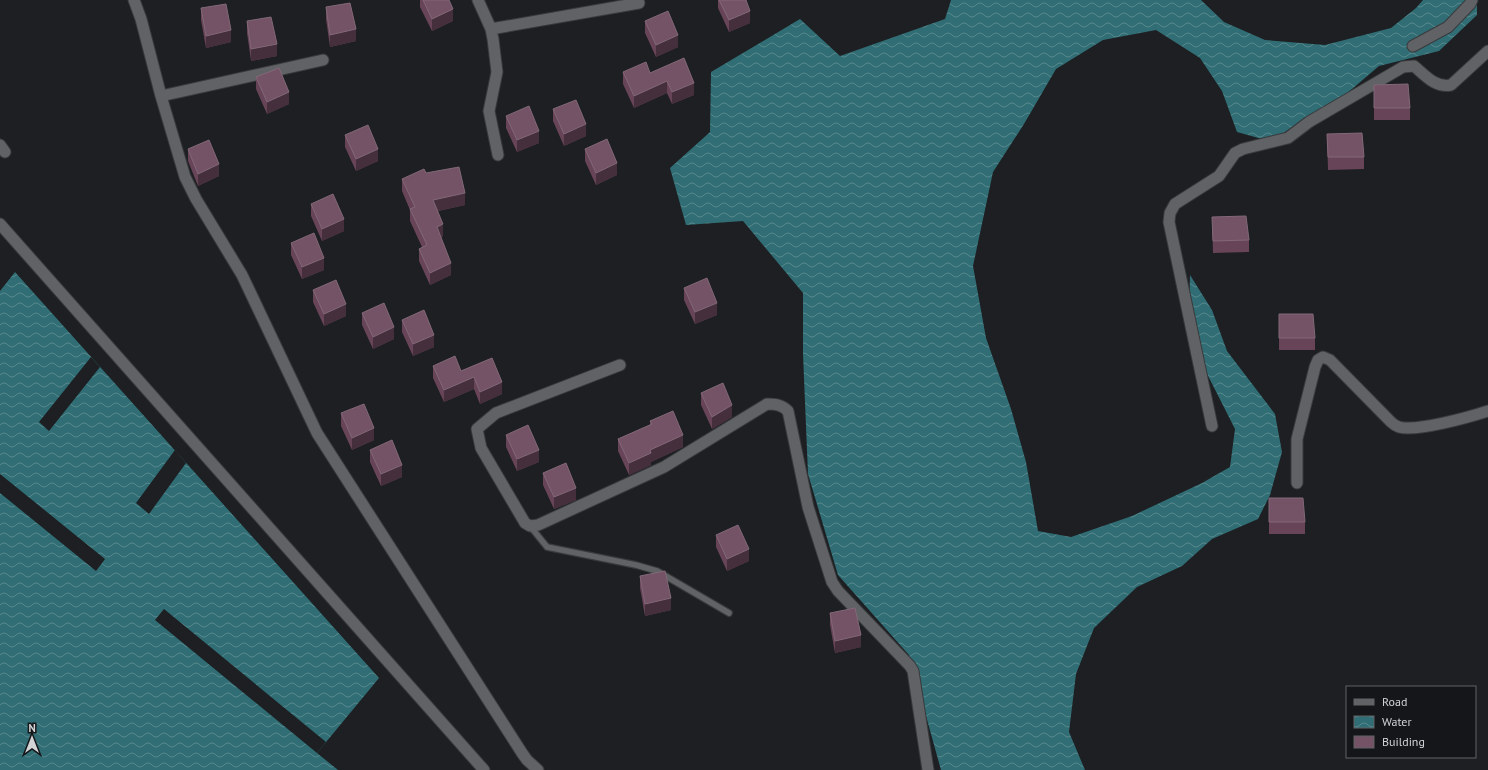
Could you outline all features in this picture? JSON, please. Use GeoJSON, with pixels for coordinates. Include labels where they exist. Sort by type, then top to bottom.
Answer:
{"type":"FeatureCollection","features":[{"type":"Feature","properties":{"kind":"street"},"geometry":{"type":"LineString","coordinates":[[134,0],[141,20],[160,96],[185,177],[196,199],[242,275],[317,433],[522,753],[538,770]]}},
{"type":"Feature","properties":{"kind":"street"},"geometry":{"type":"LineString","coordinates":[[478,0],[491,29],[497,72],[489,111],[498,155]]}},
{"type":"Feature","properties":{"kind":"street"},"geometry":{"type":"LineString","coordinates":[[1413,46],[1448,27],[1472,0]]}},
{"type":"Feature","properties":{"kind":"street"},"geometry":{"type":"LineString","coordinates":[[491,29],[639,3]]}},
{"type":"Feature","properties":{"kind":"street"},"geometry":{"type":"LineString","coordinates":[[1212,426],[1169,222],[1170,213],[1175,204],[1219,176],[1235,153],[1243,149],[1288,138],[1309,122],[1403,67],[1414,66],[1438,85],[1451,85],[1488,51]]}},
{"type":"Feature","properties":{"kind":"street"},"geometry":{"type":"LineString","coordinates":[[160,96],[323,60]]}},
{"type":"Feature","properties":{"kind":"street"},"geometry":{"type":"LineString","coordinates":[[0,224],[484,770]]}},
{"type":"Feature","properties":{"kind":"street"},"geometry":{"type":"LineString","coordinates":[[1297,483],[1297,438],[1315,368],[1318,360],[1323,357],[1330,360],[1391,422],[1398,427],[1409,428],[1458,420],[1488,412]]}},
{"type":"Feature","properties":{"kind":"street"},"geometry":{"type":"LineString","coordinates":[[620,365],[496,413],[477,429],[481,448],[525,523],[530,526],[538,525],[664,467],[767,404],[783,406],[788,411],[808,507],[832,582],[838,591],[910,666],[913,671],[928,770]]}},
{"type":"Feature","properties":{"kind":"lane"},"geometry":{"type":"LineString","coordinates":[[530,526],[547,547],[636,565],[656,571],[729,613]]}},
{"type":"Feature","properties":{"kind":"water"},"geometry":{"type":"Polygon","coordinates":[[[951,0],[1201,0],[1224,22],[1265,40],[1325,45],[1391,28],[1416,8],[1423,0],[1477,0],[1477,15],[1439,51],[1379,66],[1345,95],[1308,116],[1282,134],[1262,139],[1237,132],[1222,91],[1200,58],[1156,30],[1103,40],[1056,69],[1024,124],[993,172],[973,266],[986,338],[1011,409],[1026,462],[1038,531],[1071,537],[1132,516],[1202,483],[1230,467],[1235,429],[1200,360],[1189,308],[1190,275],[1212,310],[1227,351],[1275,414],[1282,452],[1270,495],[1258,519],[1212,539],[1182,566],[1137,587],[1094,628],[1076,674],[1069,732],[1085,770],[941,770],[909,655],[838,575],[808,474],[803,354],[803,293],[743,221],[686,225],[670,168],[710,132],[711,72],[800,19],[840,56],[945,19],[951,0]]]}},
{"type":"Feature","properties":{"kind":"water"},"geometry":{"type":"Polygon","coordinates":[[[15,272],[379,678],[317,753],[338,770],[0,770],[0,291],[15,272]]]}},
{"type":"Feature","properties":{"kind":"pier"},"geometry":{"type":"Polygon","coordinates":[[[91,357],[100,367],[49,431],[39,422],[91,357]]]}},
{"type":"Feature","properties":{"kind":"pier"},"geometry":{"type":"Polygon","coordinates":[[[175,450],[186,463],[149,514],[136,503],[175,450]]]}},
{"type":"Feature","properties":{"kind":"pier"},"geometry":{"type":"Polygon","coordinates":[[[0,474],[105,559],[96,571],[0,493],[0,474]]]}},
{"type":"Feature","properties":{"kind":"pier"},"geometry":{"type":"Polygon","coordinates":[[[164,609],[326,742],[317,753],[155,620],[164,609]]]}},
{"type":"Feature","properties":{"kind":"building"},"geometry":{"type":"Polygon","coordinates":[[[423,0],[449,0],[453,9],[432,19],[423,0]]]}},
{"type":"Feature","properties":{"kind":"building"},"geometry":{"type":"Polygon","coordinates":[[[719,0],[746,0],[750,11],[729,20],[719,0]]]}},
{"type":"Feature","properties":{"kind":"building"},"geometry":{"type":"Polygon","coordinates":[[[350,3],[356,29],[330,35],[326,7],[350,3]]]}},
{"type":"Feature","properties":{"kind":"building"},"geometry":{"type":"Polygon","coordinates":[[[226,4],[231,30],[206,36],[201,8],[226,4]]]}},
{"type":"Feature","properties":{"kind":"building"},"geometry":{"type":"Polygon","coordinates":[[[668,11],[678,35],[656,45],[645,21],[668,11]]]}},
{"type":"Feature","properties":{"kind":"building"},"geometry":{"type":"Polygon","coordinates":[[[271,17],[277,44],[251,49],[247,21],[271,17]]]}},
{"type":"Feature","properties":{"kind":"building"},"geometry":{"type":"Polygon","coordinates":[[[684,58],[694,83],[672,92],[667,81],[634,96],[623,72],[646,62],[650,73],[684,58]]]}},
{"type":"Feature","properties":{"kind":"building"},"geometry":{"type":"Polygon","coordinates":[[[279,68],[289,92],[267,102],[256,77],[279,68]]]}},
{"type":"Feature","properties":{"kind":"building"},"geometry":{"type":"Polygon","coordinates":[[[1408,84],[1410,108],[1374,108],[1374,85],[1408,84]]]}},
{"type":"Feature","properties":{"kind":"building"},"geometry":{"type":"Polygon","coordinates":[[[576,100],[586,124],[564,134],[553,109],[576,100]]]}},
{"type":"Feature","properties":{"kind":"building"},"geometry":{"type":"Polygon","coordinates":[[[529,106],[539,131],[517,140],[506,116],[529,106]]]}},
{"type":"Feature","properties":{"kind":"building"},"geometry":{"type":"Polygon","coordinates":[[[368,125],[378,149],[356,159],[345,135],[368,125]]]}},
{"type":"Feature","properties":{"kind":"building"},"geometry":{"type":"Polygon","coordinates":[[[1362,133],[1364,157],[1328,157],[1327,134],[1362,133]]]}},
{"type":"Feature","properties":{"kind":"building"},"geometry":{"type":"Polygon","coordinates":[[[607,139],[617,163],[596,173],[585,149],[607,139]]]}},
{"type":"Feature","properties":{"kind":"building"},"geometry":{"type":"Polygon","coordinates":[[[209,140],[219,164],[198,174],[188,149],[209,140]]]}},
{"type":"Feature","properties":{"kind":"building"},"geometry":{"type":"Polygon","coordinates":[[[459,167],[465,193],[433,200],[443,224],[437,227],[451,263],[430,273],[419,249],[427,245],[410,209],[415,207],[402,179],[424,169],[426,173],[459,167]]]}},
{"type":"Feature","properties":{"kind":"building"},"geometry":{"type":"Polygon","coordinates":[[[333,194],[344,219],[322,229],[311,204],[333,194]]]}},
{"type":"Feature","properties":{"kind":"building"},"geometry":{"type":"Polygon","coordinates":[[[1246,216],[1249,240],[1213,241],[1212,217],[1246,216]]]}},
{"type":"Feature","properties":{"kind":"building"},"geometry":{"type":"Polygon","coordinates":[[[314,233],[324,258],[302,267],[291,243],[314,233]]]}},
{"type":"Feature","properties":{"kind":"building"},"geometry":{"type":"Polygon","coordinates":[[[707,278],[717,303],[695,312],[684,288],[707,278]]]}},
{"type":"Feature","properties":{"kind":"building"},"geometry":{"type":"Polygon","coordinates":[[[336,280],[346,304],[324,314],[313,290],[336,280]]]}},
{"type":"Feature","properties":{"kind":"building"},"geometry":{"type":"Polygon","coordinates":[[[384,303],[394,327],[373,337],[362,313],[384,303]]]}},
{"type":"Feature","properties":{"kind":"building"},"geometry":{"type":"Polygon","coordinates":[[[424,310],[434,335],[413,344],[402,320],[424,310]]]}},
{"type":"Feature","properties":{"kind":"building"},"geometry":{"type":"Polygon","coordinates":[[[1279,314],[1313,314],[1315,338],[1279,338],[1279,314]]]}},
{"type":"Feature","properties":{"kind":"building"},"geometry":{"type":"Polygon","coordinates":[[[455,356],[461,371],[492,358],[502,382],[480,392],[474,377],[444,390],[433,366],[455,356]]]}},
{"type":"Feature","properties":{"kind":"building"},"geometry":{"type":"Polygon","coordinates":[[[723,383],[732,405],[712,417],[701,393],[723,383]]]}},
{"type":"Feature","properties":{"kind":"building"},"geometry":{"type":"Polygon","coordinates":[[[364,404],[374,428],[352,438],[341,413],[364,404]]]}},
{"type":"Feature","properties":{"kind":"building"},"geometry":{"type":"Polygon","coordinates":[[[673,411],[683,435],[650,450],[651,453],[629,463],[618,439],[652,424],[650,421],[673,411]]]}},
{"type":"Feature","properties":{"kind":"building"},"geometry":{"type":"Polygon","coordinates":[[[528,425],[539,450],[517,459],[506,435],[528,425]]]}},
{"type":"Feature","properties":{"kind":"building"},"geometry":{"type":"Polygon","coordinates":[[[392,440],[402,465],[381,474],[370,450],[392,440]]]}},
{"type":"Feature","properties":{"kind":"building"},"geometry":{"type":"Polygon","coordinates":[[[566,463],[576,488],[554,497],[543,473],[566,463]]]}},
{"type":"Feature","properties":{"kind":"building"},"geometry":{"type":"Polygon","coordinates":[[[1269,498],[1303,498],[1305,522],[1269,522],[1269,498]]]}},
{"type":"Feature","properties":{"kind":"building"},"geometry":{"type":"Polygon","coordinates":[[[738,525],[749,549],[727,559],[716,535],[738,525]]]}},
{"type":"Feature","properties":{"kind":"building"},"geometry":{"type":"Polygon","coordinates":[[[665,571],[671,598],[645,604],[640,576],[665,571]]]}},
{"type":"Feature","properties":{"kind":"building"},"geometry":{"type":"Polygon","coordinates":[[[855,608],[861,635],[835,641],[830,613],[855,608]]]}}]}
